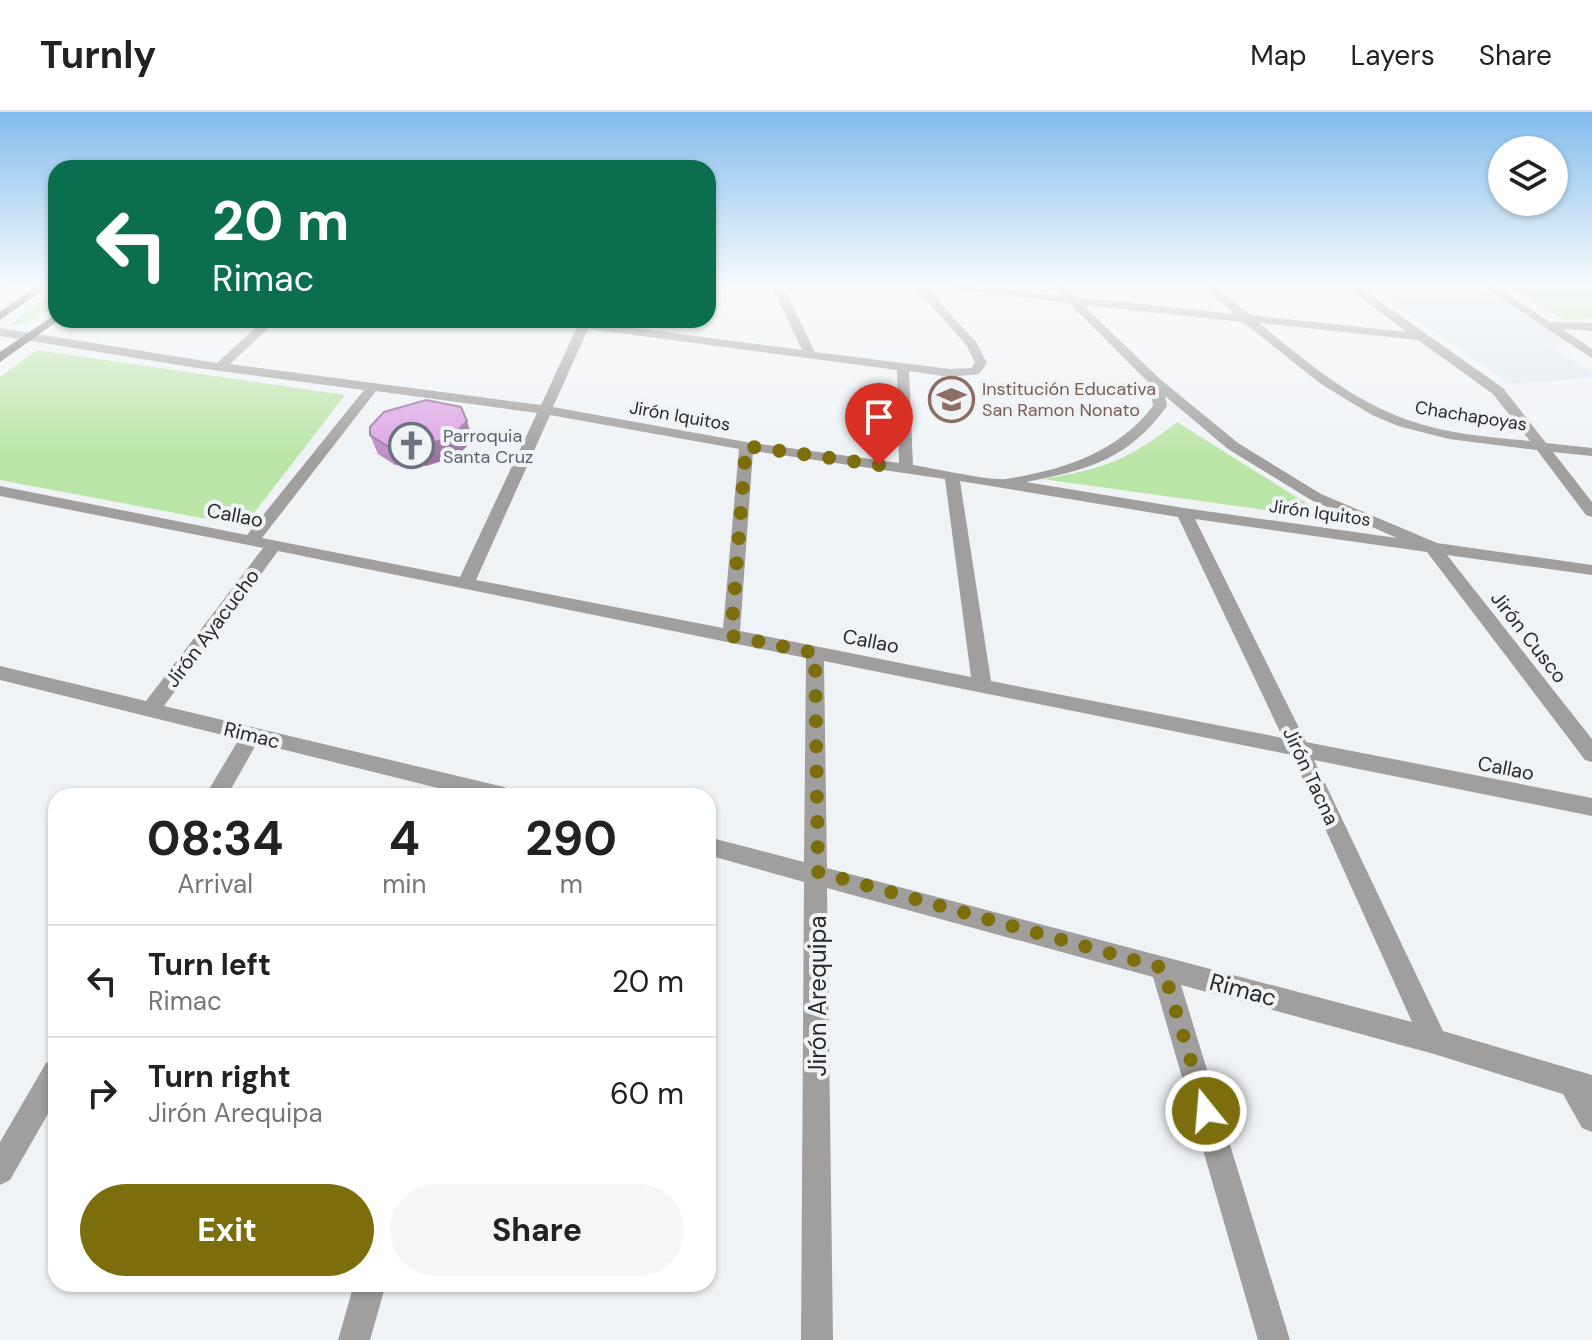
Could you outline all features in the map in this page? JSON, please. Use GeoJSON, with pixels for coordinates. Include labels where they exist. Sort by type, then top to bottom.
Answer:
{"type":"FeatureCollection","features":[{"type":"Feature","properties":{"kind":"main road"},"geometry":{"type":"LineString","coordinates":[[0,358],[20,343]]}},
{"type":"Feature","properties":{"kind":"street","name":"Jirón Iquitos"},"geometry":{"type":"LineString","coordinates":[[70,343],[546,410],[746,446],[1000,482],[1184,513],[1592,570]]}},
{"type":"Feature","properties":{"kind":"street"},"geometry":{"type":"LineString","coordinates":[[221,366],[246,343]]}},
{"type":"Feature","properties":{"kind":"street"},"geometry":{"type":"LineString","coordinates":[[466,583],[576,343]]}},
{"type":"Feature","properties":{"kind":"street"},"geometry":{"type":"LineString","coordinates":[[723,343],[950,373],[975,371],[981,363],[970,343]]}},
{"type":"Feature","properties":{"kind":"street"},"geometry":{"type":"LineString","coordinates":[[805,343],[811,355]]}},
{"type":"Feature","properties":{"kind":"street"},"geometry":{"type":"LineString","coordinates":[[1115,343],[1155,382],[1266,469],[1316,497],[1432,547]]}},
{"type":"Feature","properties":{"kind":"street","name":"Chachapoyas"},"geometry":{"type":"LineString","coordinates":[[1281,343],[1350,398],[1404,424],[1592,452]]}},
{"type":"Feature","properties":{"kind":"street"},"geometry":{"type":"LineString","coordinates":[[1432,343],[1498,391],[1592,512]]}},
{"type":"Feature","properties":{"kind":"street"},"geometry":{"type":"LineString","coordinates":[[903,367],[906,468]]}},
{"type":"Feature","properties":{"kind":"street"},"geometry":{"type":"LineString","coordinates":[[1000,482],[1086,465],[1117,451],[1145,429],[1160,406],[1155,382]]}},
{"type":"Feature","properties":{"kind":"street","name":"Jirón Ayacucho"},"geometry":{"type":"LineString","coordinates":[[251,541],[373,387]]}},
{"type":"Feature","properties":{"kind":"street"},"geometry":{"type":"LineString","coordinates":[[731,636],[746,446]]}},
{"type":"Feature","properties":{"kind":"street"},"geometry":{"type":"LineString","coordinates":[[952,475],[982,686]]}},
{"type":"Feature","properties":{"kind":"street","name":"Callao"},"geometry":{"type":"LineString","coordinates":[[0,491],[1592,807]]}},
{"type":"Feature","properties":{"kind":"street","name":"Jirón Tacna"},"geometry":{"type":"LineString","coordinates":[[1184,513],[1299,749],[1434,1041]]}},
{"type":"Feature","properties":{"kind":"street","name":"Jirón Ayacucho"},"geometry":{"type":"LineString","coordinates":[[150,710],[274,545]]}},
{"type":"Feature","properties":{"kind":"street","name":"Jirón Cusco"},"geometry":{"type":"LineString","coordinates":[[1432,547],[1592,754]]}},
{"type":"Feature","properties":{"kind":"street","name":"Jirón Arequipa"},"geometry":{"type":"LineString","coordinates":[[815,653],[817,1340]]}},
{"type":"Feature","properties":{"kind":"street"},"geometry":{"type":"LineString","coordinates":[[0,693],[7,675]]}},
{"type":"Feature","properties":{"kind":"street","name":"Rimac"},"geometry":{"type":"LineString","coordinates":[[7,675],[471,788]]}},
{"type":"Feature","properties":{"kind":"street"},"geometry":{"type":"LineString","coordinates":[[221,788],[252,734]]}},
{"type":"Feature","properties":{"kind":"street","name":"Rimac"},"geometry":{"type":"LineString","coordinates":[[716,848],[818,872],[1434,1041],[1583,1087]]}},
{"type":"Feature","properties":{"kind":"street"},"geometry":{"type":"LineString","coordinates":[[1163,968],[1274,1340]]}},
{"type":"Feature","properties":{"kind":"street"},"geometry":{"type":"LineString","coordinates":[[0,1170],[48,1087]]}},
{"type":"Feature","properties":{"kind":"street"},"geometry":{"type":"LineString","coordinates":[[1583,1087],[1592,1118]]}},
{"type":"Feature","properties":{"kind":"street"},"geometry":{"type":"LineString","coordinates":[[354,1340],[368,1292]]}},
{"type":"Feature","properties":{"kind":"shaded area"},"geometry":{"type":"Polygon","coordinates":[[[1451,343],[1568,343],[1549,346],[1592,373],[1592,378],[1509,384],[1451,343]]]}},
{"type":"Feature","properties":{"kind":"green space"},"geometry":{"type":"Polygon","coordinates":[[[37,350],[345,395],[244,526],[0,480],[0,377],[37,350]]]}},
{"type":"Feature","properties":{"kind":"green space"},"geometry":{"type":"Polygon","coordinates":[[[1177,422],[1320,512],[1316,517],[1042,479],[1099,467],[1129,455],[1177,422]]]}},
{"type":"Feature","properties":{"kind":"building"},"geometry":{"type":"Polygon","coordinates":[[[426,400],[461,407],[467,421],[451,437],[419,447],[387,446],[370,435],[370,427],[384,412],[426,400]]]}},
{"type":"Feature","properties":{"kind":"place","name":"Institución Educativa San Ramon Nonato"},"geometry":{"type":"Point","coordinates":[951,399]}},
{"type":"Feature","properties":{"kind":"place","name":"Parroquia Santa Cruz"},"geometry":{"type":"Point","coordinates":[412,446]}},
{"type":"Feature","properties":{"kind":"route"},"geometry":{"type":"LineString","coordinates":[[879,465],[746,446],[731,636],[815,653],[818,872],[1163,968],[1206,1111]]}}]}
